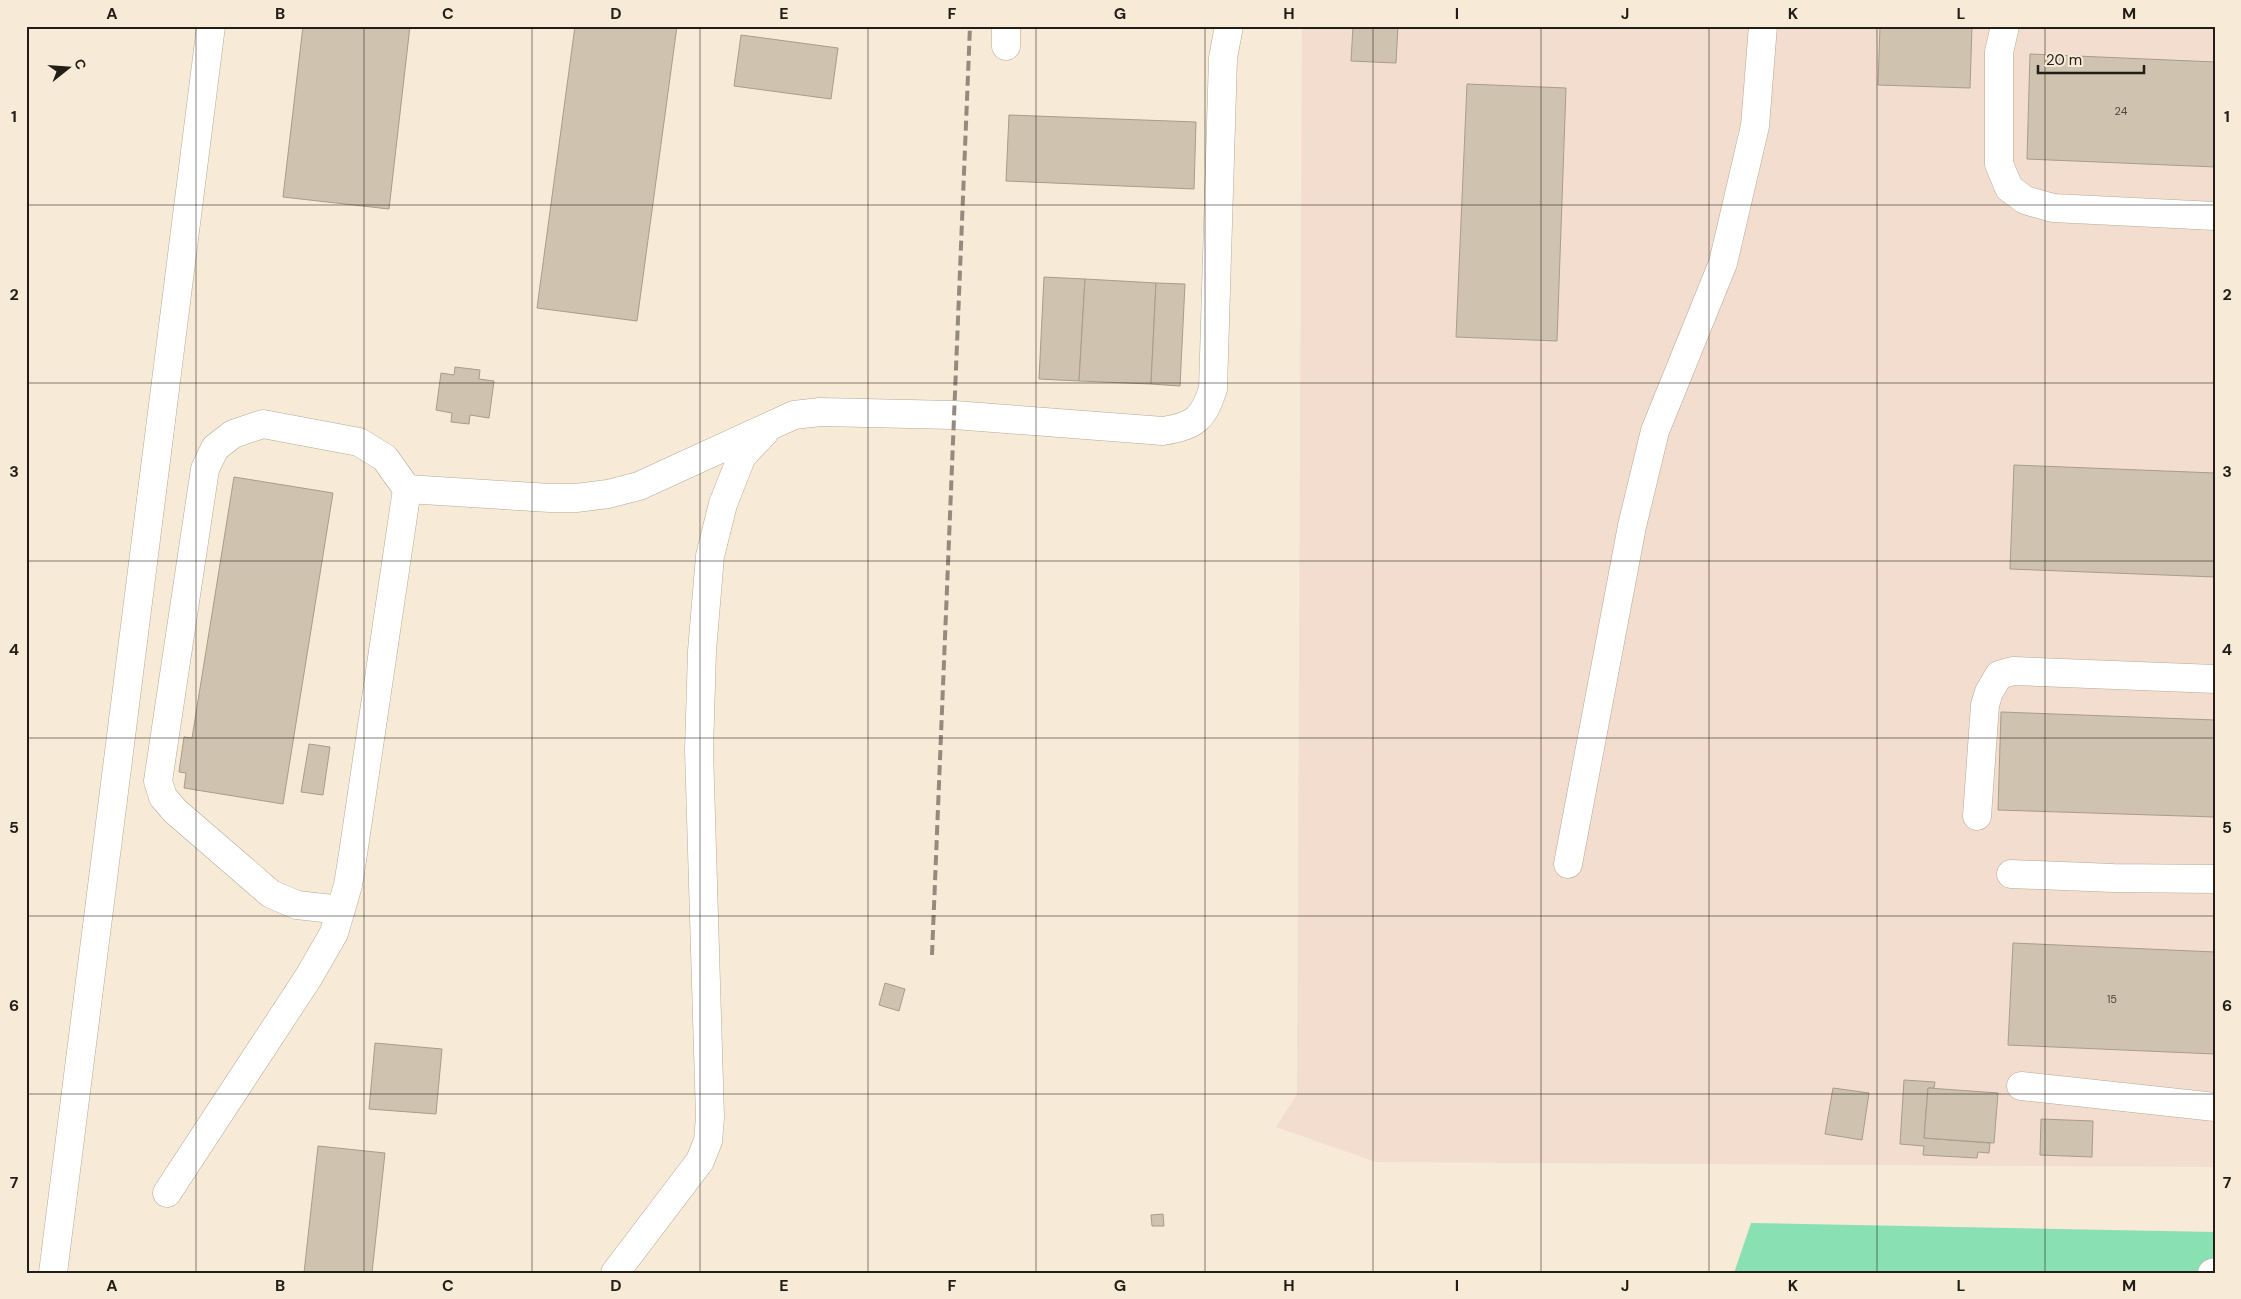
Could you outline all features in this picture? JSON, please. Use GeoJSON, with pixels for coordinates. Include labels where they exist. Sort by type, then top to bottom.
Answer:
{"type":"FeatureCollection","features":[{"type":"Feature","properties":{"kind":"lane"},"geometry":{"type":"LineString","coordinates":[[53,1273],[211,26]]}},
{"type":"Feature","properties":{"kind":"lane"},"geometry":{"type":"LineString","coordinates":[[406,489],[550,498],[576,498],[608,494],[639,486],[794,415],[820,412],[954,415],[1163,431],[1181,428],[1197,420],[1206,409],[1213,389],[1223,58],[1229,26]]}},
{"type":"Feature","properties":{"kind":"lane"},"geometry":{"type":"LineString","coordinates":[[1568,864],[1632,526],[1655,431],[1723,263],[1728,245],[1755,126],[1763,26]]}},
{"type":"Feature","properties":{"kind":"lane"},"geometry":{"type":"LineString","coordinates":[[2006,26],[1999,52],[1999,164],[2009,188],[2025,200],[2053,208],[2215,216]]}},
{"type":"Feature","properties":{"kind":"lane"},"geometry":{"type":"LineString","coordinates":[[167,1193],[308,978],[334,933],[348,885],[406,489],[385,458],[359,442],[263,424],[233,434],[215,448],[205,469],[158,781],[163,797],[175,811],[271,894],[297,905],[340,910]]}},
{"type":"Feature","properties":{"kind":"lane"},"geometry":{"type":"LineString","coordinates":[[615,1273],[700,1161],[708,1141],[710,1117],[699,750],[702,651],[710,556],[723,504],[742,456],[772,425]]}},
{"type":"Feature","properties":{"kind":"lane"},"geometry":{"type":"LineString","coordinates":[[1978,816],[1985,705],[1989,692],[1999,675],[2013,671],[2215,679]]}},
{"type":"Feature","properties":{"kind":"lane"},"geometry":{"type":"LineString","coordinates":[[2011,874],[2215,879]]}},
{"type":"Feature","properties":{"kind":"lane"},"geometry":{"type":"LineString","coordinates":[[2021,1086],[2215,1107]]}},
{"type":"Feature","properties":{"kind":"shaded area"},"geometry":{"type":"Polygon","coordinates":[[[1302,26],[2215,26],[2215,1167],[1376,1162],[1276,1127],[1297,1094],[1302,26]]]}},
{"type":"Feature","properties":{"kind":"green space"},"geometry":{"type":"Polygon","coordinates":[[[1751,1223],[2215,1232],[2215,1268],[2199,1273],[1734,1273],[1751,1223]]]}},
{"type":"Feature","properties":{"kind":"building"},"geometry":{"type":"Polygon","coordinates":[[[303,26],[410,26],[389,209],[283,197],[303,26]]]}},
{"type":"Feature","properties":{"kind":"building"},"geometry":{"type":"Polygon","coordinates":[[[575,26],[677,26],[637,321],[537,308],[575,26]]]}},
{"type":"Feature","properties":{"kind":"building"},"geometry":{"type":"Polygon","coordinates":[[[1353,26],[1398,26],[1396,63],[1351,61],[1353,26]]]}},
{"type":"Feature","properties":{"kind":"building"},"geometry":{"type":"Polygon","coordinates":[[[1880,26],[1972,26],[1970,88],[1878,85],[1880,26]]]}},
{"type":"Feature","properties":{"kind":"building"},"geometry":{"type":"Polygon","coordinates":[[[741,35],[838,48],[831,99],[734,86],[741,35]]]}},
{"type":"Feature","properties":{"kind":"building"},"geometry":{"type":"Polygon","coordinates":[[[2030,54],[2215,62],[2215,167],[2027,159],[2030,54]]]}},
{"type":"Feature","properties":{"kind":"building"},"geometry":{"type":"Polygon","coordinates":[[[1467,84],[1566,88],[1557,341],[1456,337],[1467,84]]]}},
{"type":"Feature","properties":{"kind":"building"},"geometry":{"type":"Polygon","coordinates":[[[1009,115],[1196,122],[1194,189],[1006,181],[1009,115]]]}},
{"type":"Feature","properties":{"kind":"building"},"geometry":{"type":"Polygon","coordinates":[[[1044,277],[1085,279],[1079,381],[1039,379],[1044,277]]]}},
{"type":"Feature","properties":{"kind":"building"},"geometry":{"type":"Polygon","coordinates":[[[1085,279],[1156,283],[1151,384],[1079,381],[1085,279]]]}},
{"type":"Feature","properties":{"kind":"building"},"geometry":{"type":"Polygon","coordinates":[[[1156,283],[1185,284],[1180,386],[1151,384],[1156,283]]]}},
{"type":"Feature","properties":{"kind":"building"},"geometry":{"type":"Polygon","coordinates":[[[455,367],[480,370],[479,379],[494,381],[489,418],[470,415],[469,424],[451,422],[452,413],[436,410],[441,373],[454,375],[455,367]]]}},
{"type":"Feature","properties":{"kind":"building"},"geometry":{"type":"Polygon","coordinates":[[[2014,465],[2215,473],[2215,577],[2010,569],[2014,465]]]}},
{"type":"Feature","properties":{"kind":"building"},"geometry":{"type":"Polygon","coordinates":[[[234,477],[333,493],[283,804],[184,788],[186,773],[179,772],[184,737],[192,738],[234,477]]]}},
{"type":"Feature","properties":{"kind":"building"},"geometry":{"type":"Polygon","coordinates":[[[2001,712],[2215,720],[2215,817],[1998,810],[2001,712]]]}},
{"type":"Feature","properties":{"kind":"building"},"geometry":{"type":"Polygon","coordinates":[[[309,744],[330,747],[323,795],[301,792],[309,744]]]}},
{"type":"Feature","properties":{"kind":"building"},"geometry":{"type":"Polygon","coordinates":[[[2013,943],[2215,952],[2215,1054],[2008,1045],[2013,943]]]}},
{"type":"Feature","properties":{"kind":"building"},"geometry":{"type":"Polygon","coordinates":[[[885,983],[905,989],[899,1011],[879,1005],[885,983]]]}},
{"type":"Feature","properties":{"kind":"building"},"geometry":{"type":"Polygon","coordinates":[[[375,1043],[442,1049],[436,1114],[369,1109],[375,1043]]]}},
{"type":"Feature","properties":{"kind":"building"},"geometry":{"type":"Polygon","coordinates":[[[1904,1080],[1935,1082],[1934,1088],[1928,1088],[1924,1138],[1990,1143],[1989,1153],[1978,1152],[1977,1158],[1923,1155],[1924,1146],[1900,1144],[1904,1080]]]}},
{"type":"Feature","properties":{"kind":"building"},"geometry":{"type":"Polygon","coordinates":[[[1833,1088],[1869,1093],[1862,1140],[1825,1134],[1833,1088]]]}},
{"type":"Feature","properties":{"kind":"building"},"geometry":{"type":"Polygon","coordinates":[[[1928,1088],[1998,1093],[1994,1143],[1924,1138],[1928,1088]]]}},
{"type":"Feature","properties":{"kind":"building"},"geometry":{"type":"Polygon","coordinates":[[[2041,1119],[2093,1121],[2092,1157],[2040,1155],[2041,1119]]]}},
{"type":"Feature","properties":{"kind":"building"},"geometry":{"type":"Polygon","coordinates":[[[318,1146],[385,1153],[372,1273],[304,1273],[318,1146]]]}},
{"type":"Feature","properties":{"kind":"building"},"geometry":{"type":"Polygon","coordinates":[[[1163,1214],[1164,1226],[1152,1226],[1151,1215],[1163,1214]]]}},
{"type":"Feature","properties":{"kind":"railway"},"geometry":{"type":"LineString","coordinates":[[932,955],[970,26]]}}]}
